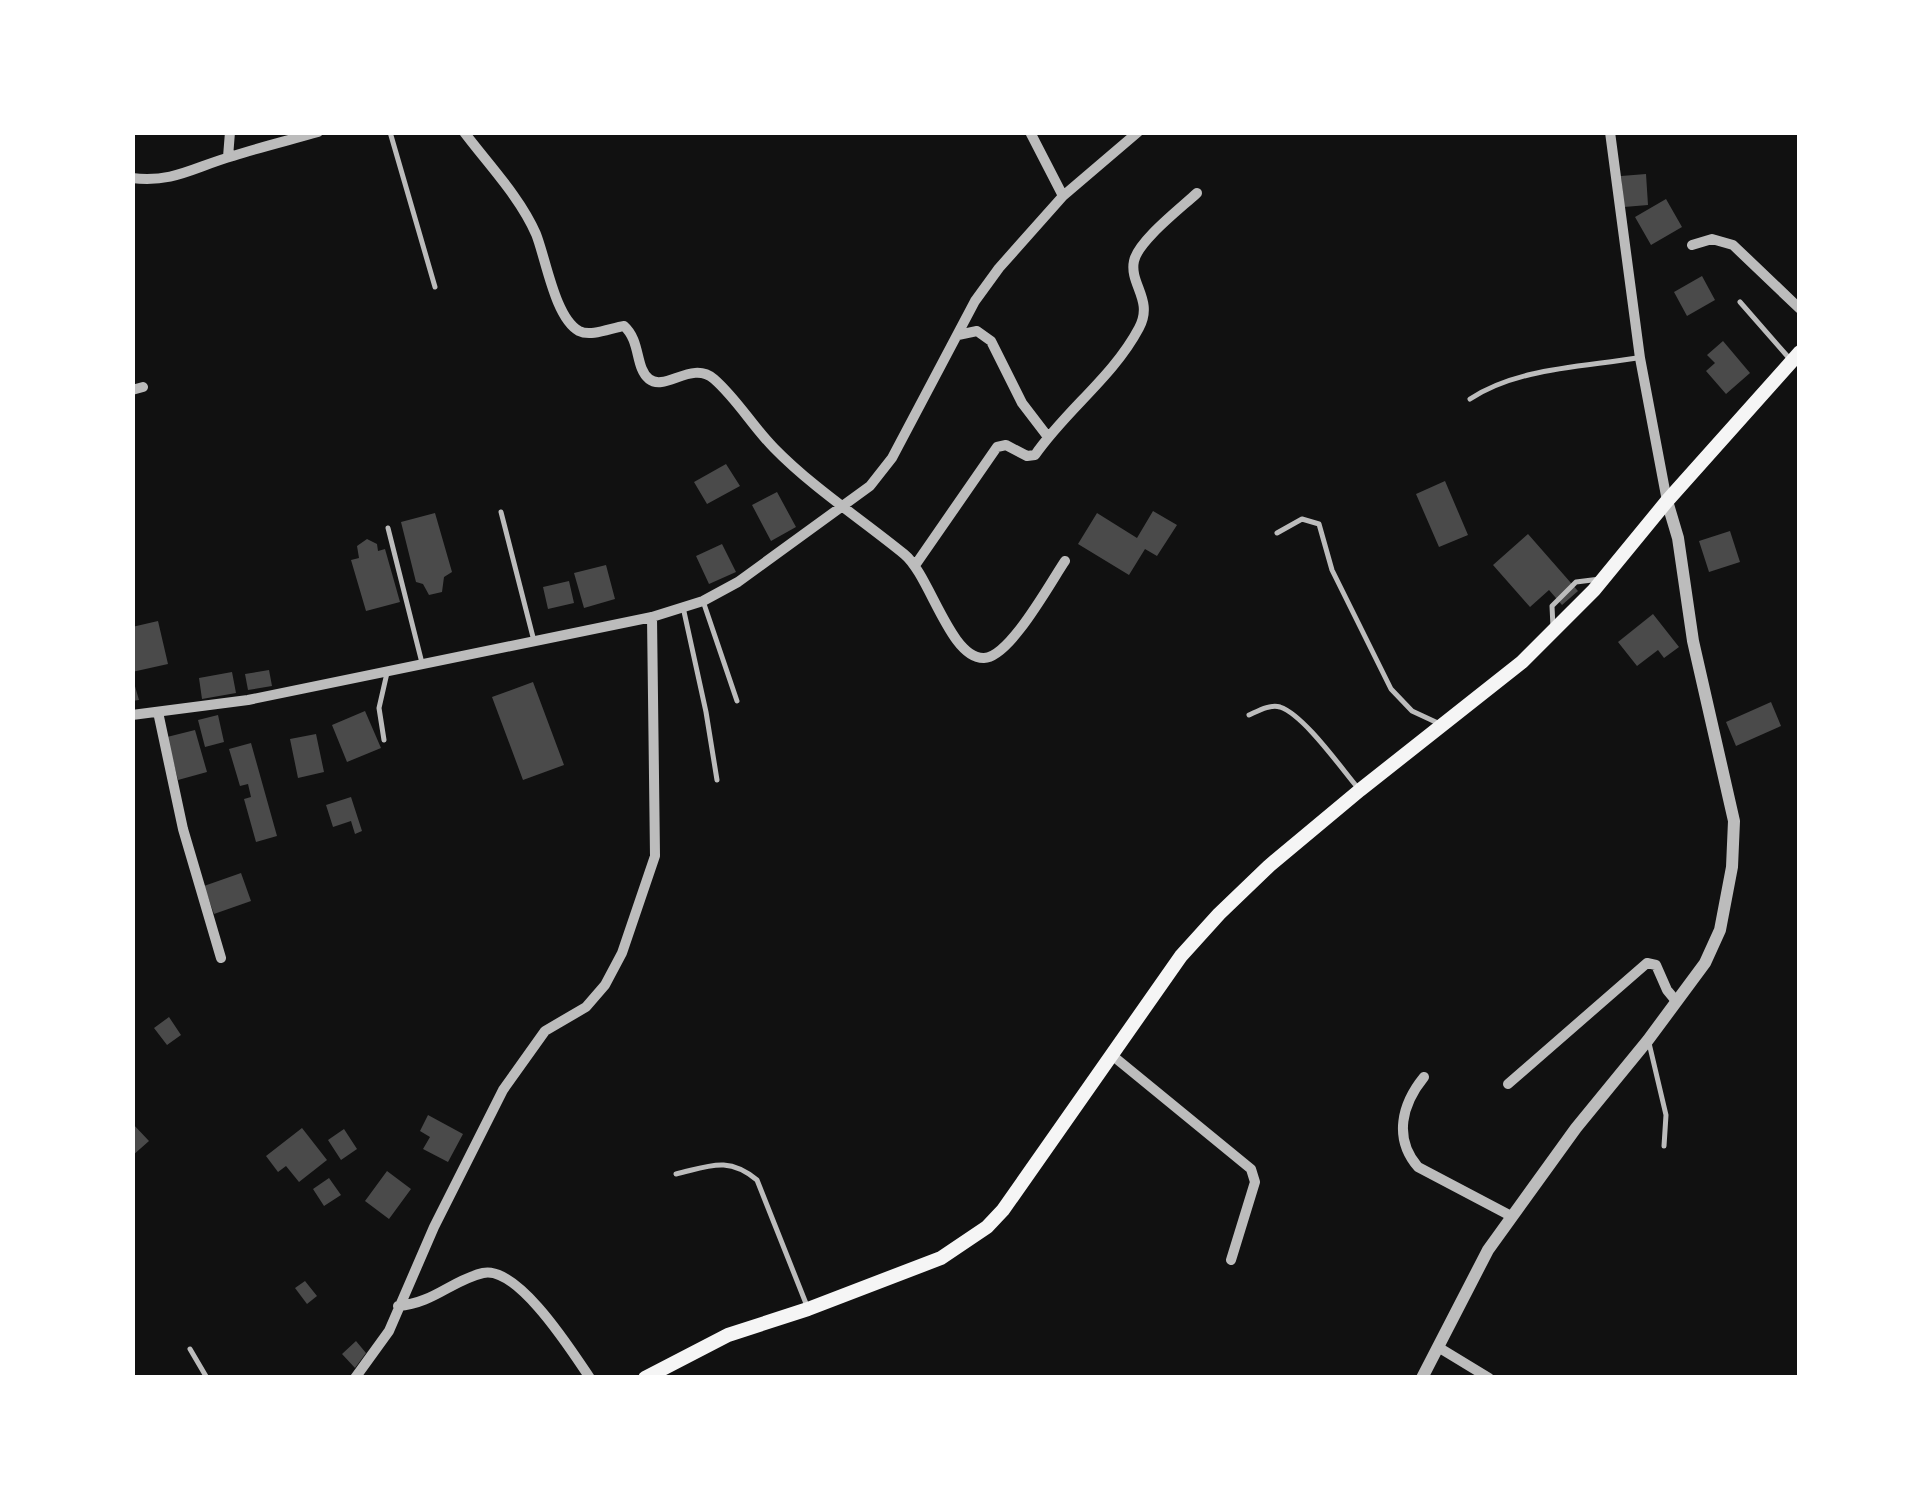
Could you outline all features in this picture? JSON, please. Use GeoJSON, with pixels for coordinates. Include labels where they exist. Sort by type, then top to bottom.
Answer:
{"type":"FeatureCollection","features":[{"type":"Feature","properties":{"kind":"main road"},"geometry":{"type":"LineString","coordinates":[[645,1378],[728,1335],[940,1258],[987,1228],[1181,956],[1269,866],[1522,662],[1603,579],[1796,356]]}},
{"type":"Feature","properties":{"kind":"street"},"geometry":{"type":"LineString","coordinates":[[228,157],[230,132]]}},
{"type":"Feature","properties":{"kind":"street"},"geometry":{"type":"LineString","coordinates":[[132,178],[171,179],[228,157],[318,132]]}},
{"type":"Feature","properties":{"kind":"street"},"geometry":{"type":"LineString","coordinates":[[464,132],[525,212],[565,318],[575,329],[585,334],[624,326],[636,339],[642,370],[649,380],[658,382],[693,372],[713,378],[775,450],[916,564],[960,646],[974,657],[988,658],[1004,649],[1066,561]]}},
{"type":"Feature","properties":{"kind":"street"},"geometry":{"type":"LineString","coordinates":[[1030,132],[1063,196]]}},
{"type":"Feature","properties":{"kind":"street"},"geometry":{"type":"LineString","coordinates":[[132,714],[248,700],[652,618],[703,602],[738,582],[870,486],[892,458],[976,301],[999,268],[1063,196],[1138,132]]}},
{"type":"Feature","properties":{"kind":"street"},"geometry":{"type":"LineString","coordinates":[[1422,1378],[1462,1296],[1512,1216],[1705,964],[1720,930],[1729,894],[1735,834],[1728,784],[1693,641],[1678,538],[1667,501],[1640,358],[1610,132]]}},
{"type":"Feature","properties":{"kind":"street"},"geometry":{"type":"LineString","coordinates":[[916,564],[997,447],[1006,445],[1032,456],[1100,382],[1140,327],[1144,299],[1133,267],[1134,258],[1141,246],[1197,193]]}},
{"type":"Feature","properties":{"kind":"street"},"geometry":{"type":"LineString","coordinates":[[1692,244],[1712,238],[1733,246],[1800,308]]}},
{"type":"Feature","properties":{"kind":"street"},"geometry":{"type":"LineString","coordinates":[[957,335],[977,330],[991,341],[1022,403],[1048,437]]}},
{"type":"Feature","properties":{"kind":"street"},"geometry":{"type":"LineString","coordinates":[[355,1378],[389,1331],[434,1227],[503,1090],[545,1031],[586,1007],[605,985],[622,953],[655,856],[652,618]]}},
{"type":"Feature","properties":{"kind":"street"},"geometry":{"type":"LineString","coordinates":[[158,712],[183,828],[221,958]]}},
{"type":"Feature","properties":{"kind":"street"},"geometry":{"type":"LineString","coordinates":[[1508,1084],[1647,963],[1656,965],[1676,1001]]}},
{"type":"Feature","properties":{"kind":"street"},"geometry":{"type":"LineString","coordinates":[[1113,1056],[1251,1169],[1255,1182],[1231,1260]]}},
{"type":"Feature","properties":{"kind":"street"},"geometry":{"type":"LineString","coordinates":[[1424,1077],[1404,1108],[1404,1140],[1409,1156],[1418,1167],[1512,1216]]}},
{"type":"Feature","properties":{"kind":"street"},"geometry":{"type":"LineString","coordinates":[[398,1306],[424,1302],[485,1273],[500,1275],[523,1292],[553,1325],[590,1378]]}},
{"type":"Feature","properties":{"kind":"street"},"geometry":{"type":"LineString","coordinates":[[1438,1347],[1489,1378]]}},
{"type":"Feature","properties":{"kind":"lane"},"geometry":{"type":"LineString","coordinates":[[390,132],[435,287]]}},
{"type":"Feature","properties":{"kind":"lane"},"geometry":{"type":"LineString","coordinates":[[1740,302],[1796,356]]}},
{"type":"Feature","properties":{"kind":"lane"},"geometry":{"type":"LineString","coordinates":[[1470,399],[1514,377],[1640,358]]}},
{"type":"Feature","properties":{"kind":"lane"},"geometry":{"type":"LineString","coordinates":[[500,512],[534,641]]}},
{"type":"Feature","properties":{"kind":"lane"},"geometry":{"type":"LineString","coordinates":[[1276,533],[1302,519],[1319,524],[1332,570],[1390,689],[1412,711],[1443,725]]}},
{"type":"Feature","properties":{"kind":"lane"},"geometry":{"type":"LineString","coordinates":[[388,528],[422,662]]}},
{"type":"Feature","properties":{"kind":"lane"},"geometry":{"type":"LineString","coordinates":[[703,602],[736,701]]}},
{"type":"Feature","properties":{"kind":"lane"},"geometry":{"type":"LineString","coordinates":[[684,608],[717,780]]}},
{"type":"Feature","properties":{"kind":"lane"},"geometry":{"type":"LineString","coordinates":[[384,740],[379,708],[388,670]]}},
{"type":"Feature","properties":{"kind":"lane"},"geometry":{"type":"LineString","coordinates":[[1249,715],[1269,707],[1282,708],[1300,722],[1360,790]]}},
{"type":"Feature","properties":{"kind":"lane"},"geometry":{"type":"LineString","coordinates":[[1648,1040],[1664,1104],[1664,1146]]}},
{"type":"Feature","properties":{"kind":"lane"},"geometry":{"type":"LineString","coordinates":[[676,1174],[723,1163],[742,1168],[757,1180],[808,1309]]}},
{"type":"Feature","properties":{"kind":"lane"},"geometry":{"type":"LineString","coordinates":[[190,1349],[207,1378]]}},
{"type":"Feature","properties":{"kind":"building"},"geometry":{"type":"Polygon","coordinates":[[[1646,174],[1648,205],[1624,207],[1621,176],[1646,174]]]}},
{"type":"Feature","properties":{"kind":"building"},"geometry":{"type":"Polygon","coordinates":[[[1666,199],[1682,227],[1651,245],[1635,217],[1666,199]]]}},
{"type":"Feature","properties":{"kind":"building"},"geometry":{"type":"Polygon","coordinates":[[[1702,276],[1715,300],[1687,316],[1674,292],[1702,276]]]}},
{"type":"Feature","properties":{"kind":"building"},"geometry":{"type":"Polygon","coordinates":[[[1723,341],[1750,373],[1726,394],[1706,371],[1715,363],[1707,355],[1723,341]]]}},
{"type":"Feature","properties":{"kind":"building"},"geometry":{"type":"Polygon","coordinates":[[[726,464],[740,486],[707,504],[694,482],[726,464]]]}},
{"type":"Feature","properties":{"kind":"building"},"geometry":{"type":"Polygon","coordinates":[[[1445,481],[1468,535],[1439,547],[1416,494],[1445,481]]]}},
{"type":"Feature","properties":{"kind":"building"},"geometry":{"type":"Polygon","coordinates":[[[777,492],[796,527],[771,541],[752,505],[777,492]]]}},
{"type":"Feature","properties":{"kind":"building"},"geometry":{"type":"Polygon","coordinates":[[[1153,511],[1177,525],[1157,556],[1145,549],[1129,575],[1078,544],[1097,513],[1137,538],[1153,511]]]}},
{"type":"Feature","properties":{"kind":"building"},"geometry":{"type":"Polygon","coordinates":[[[435,513],[452,572],[444,577],[442,592],[429,595],[423,584],[416,582],[401,522],[435,513]]]}},
{"type":"Feature","properties":{"kind":"building"},"geometry":{"type":"Polygon","coordinates":[[[1730,531],[1740,562],[1709,572],[1699,541],[1730,531]]]}},
{"type":"Feature","properties":{"kind":"building"},"geometry":{"type":"Polygon","coordinates":[[[1528,534],[1578,591],[1562,605],[1549,590],[1530,607],[1493,565],[1528,534]]]}},
{"type":"Feature","properties":{"kind":"building"},"geometry":{"type":"Polygon","coordinates":[[[367,539],[377,544],[378,551],[385,549],[400,602],[366,611],[351,560],[359,558],[357,546],[367,539]]]}},
{"type":"Feature","properties":{"kind":"building"},"geometry":{"type":"Polygon","coordinates":[[[722,544],[736,572],[709,584],[696,556],[722,544]]]}},
{"type":"Feature","properties":{"kind":"building"},"geometry":{"type":"Polygon","coordinates":[[[606,565],[615,599],[584,608],[574,573],[606,565]]]}},
{"type":"Feature","properties":{"kind":"building"},"geometry":{"type":"Polygon","coordinates":[[[569,581],[574,603],[548,609],[543,587],[569,581]]]}},
{"type":"Feature","properties":{"kind":"building"},"geometry":{"type":"Polygon","coordinates":[[[1653,614],[1679,647],[1664,658],[1658,650],[1637,666],[1618,642],[1653,614]]]}},
{"type":"Feature","properties":{"kind":"building"},"geometry":{"type":"Polygon","coordinates":[[[158,621],[168,664],[132,672],[132,627],[158,621]]]}},
{"type":"Feature","properties":{"kind":"building"},"geometry":{"type":"Polygon","coordinates":[[[269,670],[272,686],[248,690],[245,674],[269,670]]]}},
{"type":"Feature","properties":{"kind":"building"},"geometry":{"type":"Polygon","coordinates":[[[232,672],[236,693],[202,699],[199,678],[232,672]]]}},
{"type":"Feature","properties":{"kind":"building"},"geometry":{"type":"Polygon","coordinates":[[[132,676],[139,700],[132,701],[132,676]]]}},
{"type":"Feature","properties":{"kind":"building"},"geometry":{"type":"Polygon","coordinates":[[[533,682],[564,765],[523,780],[492,697],[533,682]]]}},
{"type":"Feature","properties":{"kind":"building"},"geometry":{"type":"Polygon","coordinates":[[[1771,702],[1781,726],[1736,746],[1726,722],[1771,702]]]}},
{"type":"Feature","properties":{"kind":"building"},"geometry":{"type":"Polygon","coordinates":[[[365,711],[381,748],[347,762],[332,725],[365,711]]]}},
{"type":"Feature","properties":{"kind":"building"},"geometry":{"type":"Polygon","coordinates":[[[218,715],[224,742],[205,747],[198,720],[218,715]]]}},
{"type":"Feature","properties":{"kind":"building"},"geometry":{"type":"Polygon","coordinates":[[[195,730],[207,772],[178,780],[167,737],[195,730]]]}},
{"type":"Feature","properties":{"kind":"building"},"geometry":{"type":"Polygon","coordinates":[[[316,734],[324,772],[298,778],[290,739],[316,734]]]}},
{"type":"Feature","properties":{"kind":"building"},"geometry":{"type":"Polygon","coordinates":[[[251,743],[277,836],[256,842],[244,799],[251,797],[248,784],[240,786],[229,749],[251,743]]]}},
{"type":"Feature","properties":{"kind":"building"},"geometry":{"type":"Polygon","coordinates":[[[351,797],[362,831],[355,834],[351,821],[333,827],[326,805],[351,797]]]}},
{"type":"Feature","properties":{"kind":"building"},"geometry":{"type":"Polygon","coordinates":[[[241,873],[251,901],[214,914],[204,886],[241,873]]]}},
{"type":"Feature","properties":{"kind":"building"},"geometry":{"type":"Polygon","coordinates":[[[169,1017],[181,1035],[167,1045],[154,1028],[169,1017]]]}},
{"type":"Feature","properties":{"kind":"building"},"geometry":{"type":"Polygon","coordinates":[[[428,1115],[463,1134],[448,1162],[423,1149],[430,1137],[420,1131],[428,1115]]]}},
{"type":"Feature","properties":{"kind":"building"},"geometry":{"type":"Polygon","coordinates":[[[132,1123],[149,1141],[132,1156],[132,1123]]]}},
{"type":"Feature","properties":{"kind":"building"},"geometry":{"type":"Polygon","coordinates":[[[302,1128],[327,1160],[299,1182],[286,1166],[278,1172],[266,1156],[302,1128]]]}},
{"type":"Feature","properties":{"kind":"building"},"geometry":{"type":"Polygon","coordinates":[[[344,1129],[357,1149],[341,1160],[328,1140],[344,1129]]]}},
{"type":"Feature","properties":{"kind":"building"},"geometry":{"type":"Polygon","coordinates":[[[387,1171],[411,1189],[389,1219],[365,1201],[387,1171]]]}},
{"type":"Feature","properties":{"kind":"building"},"geometry":{"type":"Polygon","coordinates":[[[329,1178],[341,1195],[324,1206],[313,1189],[329,1178]]]}},
{"type":"Feature","properties":{"kind":"building"},"geometry":{"type":"Polygon","coordinates":[[[305,1281],[317,1296],[307,1304],[295,1288],[305,1281]]]}},
{"type":"Feature","properties":{"kind":"building"},"geometry":{"type":"Polygon","coordinates":[[[356,1341],[366,1353],[355,1368],[342,1354],[356,1341]]]}}]}
